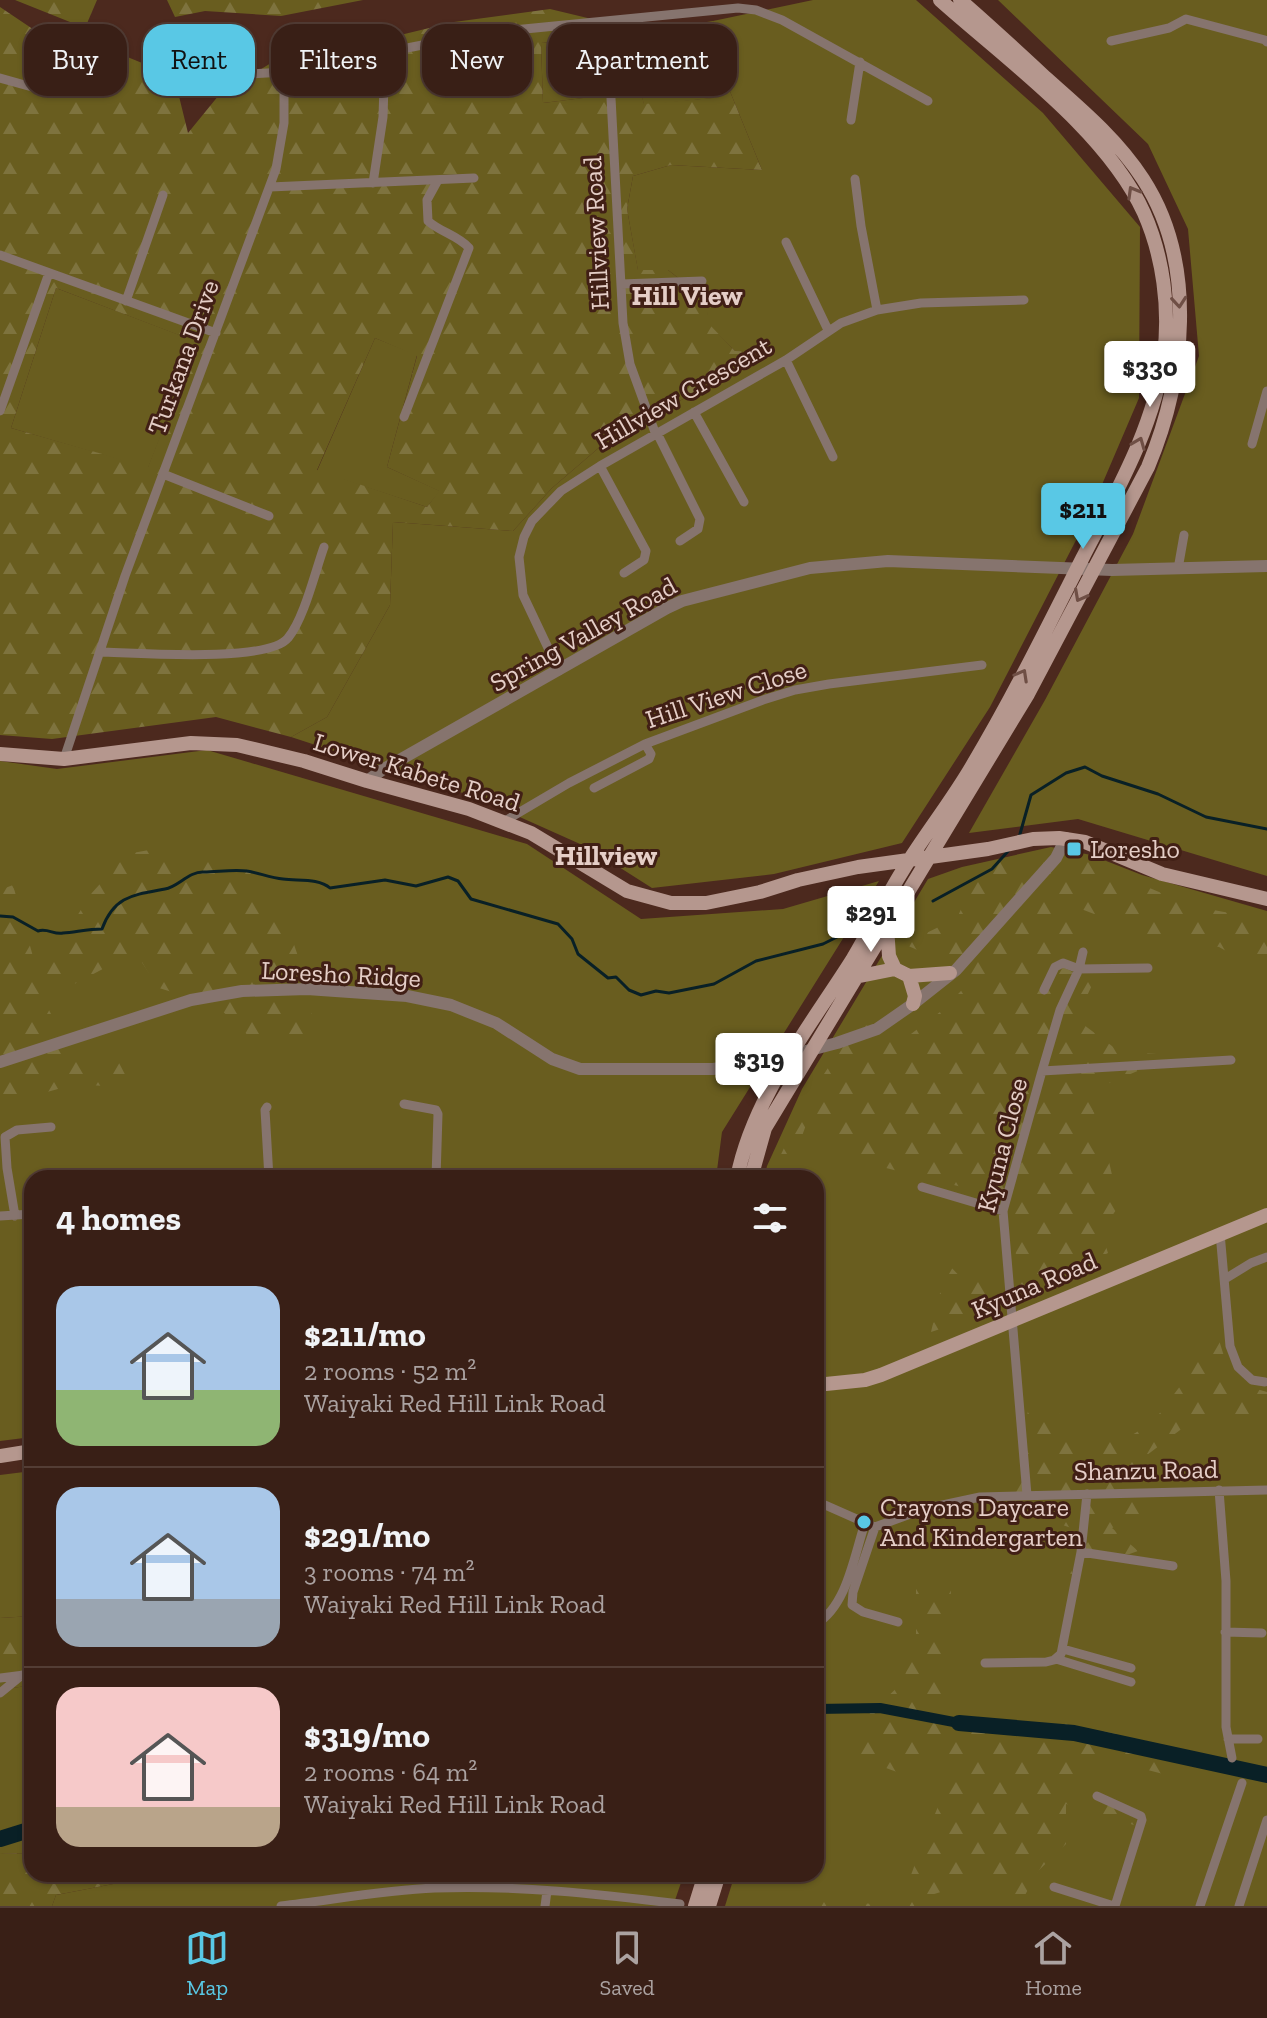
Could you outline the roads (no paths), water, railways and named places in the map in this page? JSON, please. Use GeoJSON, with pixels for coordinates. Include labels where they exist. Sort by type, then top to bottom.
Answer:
{"type":"FeatureCollection","features":[{"type":"Feature","properties":{"kind":"main road"},"geometry":{"type":"LineString","coordinates":[[739,1170],[751,1127],[779,1074],[858,949],[903,870],[971,767],[1030,660],[1137,450],[1153,406],[1164,354],[1163,277],[1144,212],[1121,172],[1073,117],[940,0]]}},
{"type":"Feature","properties":{"kind":"main road"},"geometry":{"type":"LineString","coordinates":[[753,1170],[765,1128],[1028,694],[1148,467],[1165,428],[1173,396],[1181,325],[1175,266],[1157,206],[1143,179],[1092,119],[960,0]]}},
{"type":"Feature","properties":{"kind":"main road","name":"Lower Kabete Road"},"geometry":{"type":"LineString","coordinates":[[0,754],[64,759],[186,744],[224,743],[304,761],[431,797],[503,822],[541,838],[627,891],[657,901],[683,904],[732,899],[858,867],[988,849],[1033,839],[1066,838],[1085,842],[1150,870],[1267,899]]}},
{"type":"Feature","properties":{"kind":"main road"},"geometry":{"type":"LineString","coordinates":[[887,926],[889,956],[895,969]]}},
{"type":"Feature","properties":{"kind":"main road"},"geometry":{"type":"LineString","coordinates":[[855,977],[895,969],[909,976],[950,973]]}},
{"type":"Feature","properties":{"kind":"main road"},"geometry":{"type":"LineString","coordinates":[[909,976],[915,996],[913,1004]]}},
{"type":"Feature","properties":{"kind":"main road","name":"Kyuna Road"},"geometry":{"type":"LineString","coordinates":[[824,1384],[881,1375],[1267,1215]]}},
{"type":"Feature","properties":{"kind":"main road"},"geometry":{"type":"LineString","coordinates":[[0,1456],[24,1452]]}},
{"type":"Feature","properties":{"kind":"main road"},"geometry":{"type":"LineString","coordinates":[[691,1905],[701,1882]]}},
{"type":"Feature","properties":{"kind":"main road"},"geometry":{"type":"LineString","coordinates":[[709,1906],[716,1882]]}},
{"type":"Feature","properties":{"kind":"street"},"geometry":{"type":"LineString","coordinates":[[406,48],[484,33],[607,23],[719,8],[756,10],[782,20],[928,101]]}},
{"type":"Feature","properties":{"kind":"street"},"geometry":{"type":"LineString","coordinates":[[1111,41],[1169,28],[1186,19],[1267,42]]}},
{"type":"Feature","properties":{"kind":"street","name":"Hillview Road"},"geometry":{"type":"LineString","coordinates":[[607,23],[623,323],[630,364],[657,435],[700,519],[698,529],[680,541]]}},
{"type":"Feature","properties":{"kind":"street"},"geometry":{"type":"LineString","coordinates":[[851,120],[860,62]]}},
{"type":"Feature","properties":{"kind":"street"},"geometry":{"type":"LineString","coordinates":[[0,78],[24,85]]}},
{"type":"Feature","properties":{"kind":"street","name":"Turkana Drive"},"geometry":{"type":"LineString","coordinates":[[64,759],[125,576],[276,169],[284,123],[284,96]]}},
{"type":"Feature","properties":{"kind":"street"},"geometry":{"type":"LineString","coordinates":[[373,183],[384,96]]}},
{"type":"Feature","properties":{"kind":"street"},"geometry":{"type":"LineString","coordinates":[[270,187],[474,178]]}},
{"type":"Feature","properties":{"kind":"street"},"geometry":{"type":"LineString","coordinates":[[855,179],[877,310]]}},
{"type":"Feature","properties":{"kind":"street"},"geometry":{"type":"LineString","coordinates":[[404,417],[469,248],[428,221],[426,207],[438,180]]}},
{"type":"Feature","properties":{"kind":"street"},"geometry":{"type":"LineString","coordinates":[[126,301],[163,195]]}},
{"type":"Feature","properties":{"kind":"street"},"geometry":{"type":"LineString","coordinates":[[786,242],[828,330]]}},
{"type":"Feature","properties":{"kind":"street"},"geometry":{"type":"LineString","coordinates":[[0,255],[216,333]]}},
{"type":"Feature","properties":{"kind":"street"},"geometry":{"type":"LineString","coordinates":[[0,411],[49,273]]}},
{"type":"Feature","properties":{"kind":"street"},"geometry":{"type":"LineString","coordinates":[[621,284],[702,281]]}},
{"type":"Feature","properties":{"kind":"street","name":"Hillview Crescent"},"geometry":{"type":"LineString","coordinates":[[559,671],[523,595],[519,557],[524,537],[543,508],[561,491],[786,360],[828,330],[877,310],[921,303],[1024,300]]}},
{"type":"Feature","properties":{"kind":"street"},"geometry":{"type":"LineString","coordinates":[[786,360],[833,457]]}},
{"type":"Feature","properties":{"kind":"street"},"geometry":{"type":"LineString","coordinates":[[1252,444],[1267,391]]}},
{"type":"Feature","properties":{"kind":"street"},"geometry":{"type":"LineString","coordinates":[[694,412],[744,502]]}},
{"type":"Feature","properties":{"kind":"street"},"geometry":{"type":"LineString","coordinates":[[600,466],[646,551],[644,560],[624,573]]}},
{"type":"Feature","properties":{"kind":"street"},"geometry":{"type":"LineString","coordinates":[[163,474],[269,516]]}},
{"type":"Feature","properties":{"kind":"street"},"geometry":{"type":"LineString","coordinates":[[1178,569],[1184,535]]}},
{"type":"Feature","properties":{"kind":"street"},"geometry":{"type":"LineString","coordinates":[[101,652],[204,654],[275,648],[286,641],[295,629],[324,547]]}},
{"type":"Feature","properties":{"kind":"street","name":"Spring Valley Road"},"geometry":{"type":"LineString","coordinates":[[367,781],[682,601],[810,568],[888,561],[1112,570],[1267,566]]}},
{"type":"Feature","properties":{"kind":"street","name":"Hill View Close"},"geometry":{"type":"LineString","coordinates":[[503,822],[569,783],[645,744],[720,714],[795,690],[859,679],[982,665]]}},
{"type":"Feature","properties":{"kind":"street"},"geometry":{"type":"LineString","coordinates":[[594,788],[649,759],[651,754],[645,744]]}},
{"type":"Feature","properties":{"kind":"street","name":"Loresho Ridge"},"geometry":{"type":"LineString","coordinates":[[0,1062],[199,998],[242,991],[307,989],[427,999],[496,1023],[552,1059],[580,1069],[713,1069],[760,1063],[877,1029],[913,1004],[956,970],[1056,858],[1066,838]]}},
{"type":"Feature","properties":{"kind":"street"},"geometry":{"type":"LineString","coordinates":[[1042,1071],[1060,1010],[1079,969],[1083,952]]}},
{"type":"Feature","properties":{"kind":"street"},"geometry":{"type":"LineString","coordinates":[[1044,990],[1059,964],[1063,963],[1079,969],[1148,968]]}},
{"type":"Feature","properties":{"kind":"street","name":"Kyuna Close"},"geometry":{"type":"LineString","coordinates":[[1012,1322],[1003,1211],[1042,1071],[1231,1060]]}},
{"type":"Feature","properties":{"kind":"street"},"geometry":{"type":"LineString","coordinates":[[404,1104],[436,1110],[438,1114],[436,1170]]}},
{"type":"Feature","properties":{"kind":"street"},"geometry":{"type":"LineString","coordinates":[[267,1107],[269,1170]]}},
{"type":"Feature","properties":{"kind":"street"},"geometry":{"type":"LineString","coordinates":[[15,1216],[5,1137],[17,1130],[51,1127]]}},
{"type":"Feature","properties":{"kind":"street"},"geometry":{"type":"LineString","coordinates":[[922,1187],[1003,1211]]}},
{"type":"Feature","properties":{"kind":"street"},"geometry":{"type":"LineString","coordinates":[[0,1216],[24,1215]]}},
{"type":"Feature","properties":{"kind":"street"},"geometry":{"type":"LineString","coordinates":[[1220,1233],[1230,1346],[1238,1367],[1252,1380],[1265,1382]]}},
{"type":"Feature","properties":{"kind":"street"},"geometry":{"type":"LineString","coordinates":[[1225,1279],[1267,1257]]}},
{"type":"Feature","properties":{"kind":"street"},"geometry":{"type":"LineString","coordinates":[[1012,1322],[1027,1495]]}},
{"type":"Feature","properties":{"kind":"street"},"geometry":{"type":"LineString","coordinates":[[1219,1490],[1226,1581],[1228,1739],[1232,1758]]}},
{"type":"Feature","properties":{"kind":"street","name":"Shanzu Road"},"geometry":{"type":"LineString","coordinates":[[870,1525],[950,1502],[980,1497],[1267,1490]]}},
{"type":"Feature","properties":{"kind":"street"},"geometry":{"type":"LineString","coordinates":[[1056,1659],[1063,1649],[1081,1552],[1087,1494]]}},
{"type":"Feature","properties":{"kind":"street"},"geometry":{"type":"LineString","coordinates":[[824,1505],[870,1525]]}},
{"type":"Feature","properties":{"kind":"street"},"geometry":{"type":"LineString","coordinates":[[870,1525],[852,1605],[863,1612],[898,1622]]}},
{"type":"Feature","properties":{"kind":"street"},"geometry":{"type":"LineString","coordinates":[[824,1619],[838,1602],[870,1525]]}},
{"type":"Feature","properties":{"kind":"street"},"geometry":{"type":"LineString","coordinates":[[1081,1552],[1173,1566]]}},
{"type":"Feature","properties":{"kind":"street"},"geometry":{"type":"LineString","coordinates":[[1225,1632],[1262,1633]]}},
{"type":"Feature","properties":{"kind":"street"},"geometry":{"type":"LineString","coordinates":[[1063,1649],[1131,1668]]}},
{"type":"Feature","properties":{"kind":"street"},"geometry":{"type":"LineString","coordinates":[[985,1663],[1046,1662],[1056,1659],[1131,1682]]}},
{"type":"Feature","properties":{"kind":"street"},"geometry":{"type":"LineString","coordinates":[[0,1678],[24,1675]]}},
{"type":"Feature","properties":{"kind":"street"},"geometry":{"type":"LineString","coordinates":[[0,1693],[24,1677]]}},
{"type":"Feature","properties":{"kind":"street"},"geometry":{"type":"LineString","coordinates":[[1228,1739],[1258,1739]]}},
{"type":"Feature","properties":{"kind":"street"},"geometry":{"type":"LineString","coordinates":[[1200,1906],[1242,1783]]}},
{"type":"Feature","properties":{"kind":"street"},"geometry":{"type":"LineString","coordinates":[[1054,1887],[1115,1906],[1142,1820],[1141,1816],[1097,1796]]}},
{"type":"Feature","properties":{"kind":"street"},"geometry":{"type":"LineString","coordinates":[[1239,1906],[1267,1820]]}},
{"type":"Feature","properties":{"kind":"street"},"geometry":{"type":"LineString","coordinates":[[482,1882],[482,1887]]}},
{"type":"Feature","properties":{"kind":"street"},"geometry":{"type":"LineString","coordinates":[[281,1906],[395,1892],[482,1887],[691,1905]]}},
{"type":"Feature","properties":{"kind":"street"},"geometry":{"type":"LineString","coordinates":[[545,1906],[547,1891]]}},
{"type":"Feature","properties":{"kind":"waterway"},"geometry":{"type":"LineString","coordinates":[[1020,834],[1031,795],[1066,773],[1085,767],[1102,776],[1158,794],[1206,817],[1267,829]]}},
{"type":"Feature","properties":{"kind":"waterway"},"geometry":{"type":"LineString","coordinates":[[933,901],[992,869],[1010,849]]}},
{"type":"Feature","properties":{"kind":"waterway"},"geometry":{"type":"LineString","coordinates":[[0,916],[13,917],[38,931],[60,933],[102,929],[119,903],[143,893],[170,888],[199,872],[247,871],[278,878],[315,881],[330,888],[385,880],[416,886],[448,877],[458,881],[471,899],[558,924],[572,939],[578,954],[608,978],[616,977],[629,990],[641,995],[714,984],[756,961],[823,944],[837,937]]}},
{"type":"Feature","properties":{"kind":"waterway"},"geometry":{"type":"LineString","coordinates":[[824,1709],[880,1708],[959,1723]]}},
{"type":"Feature","properties":{"kind":"waterway"},"geometry":{"type":"LineString","coordinates":[[959,1723],[1074,1733],[1267,1775]]}},
{"type":"Feature","properties":{"kind":"waterway"},"geometry":{"type":"LineString","coordinates":[[0,1839],[24,1832]]}},
{"type":"Feature","properties":{"kind":"place","name":"Loresho"},"geometry":{"type":"Point","coordinates":[1074,849]}},
{"type":"Feature","properties":{"kind":"place","name":"Crayons Daycare And Kindergarten"},"geometry":{"type":"Point","coordinates":[864,1522]}},
{"type":"Feature","properties":{"kind":"district","name":"Hill View"},"geometry":{"type":"Point","coordinates":[687,295]}},
{"type":"Feature","properties":{"kind":"district","name":"Hillview"},"geometry":{"type":"Point","coordinates":[606,855]}}]}
